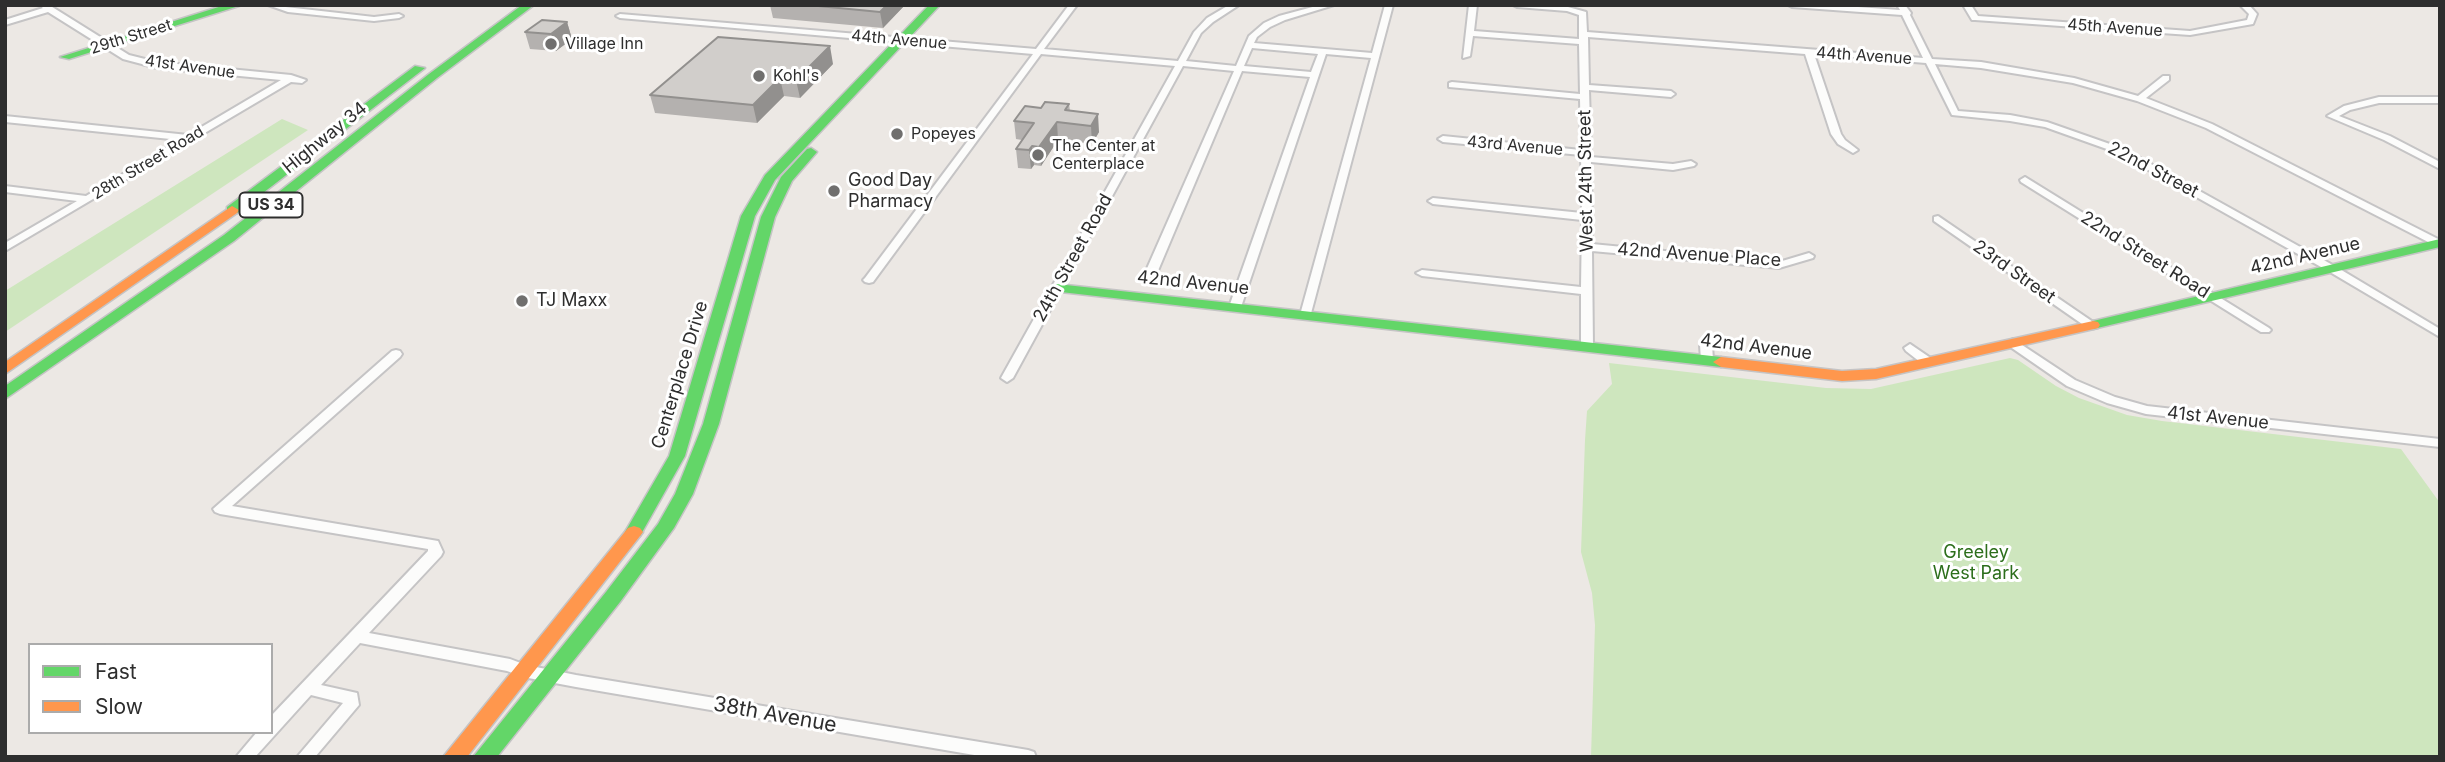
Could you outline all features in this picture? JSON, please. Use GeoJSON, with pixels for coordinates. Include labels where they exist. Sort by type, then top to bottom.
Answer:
{"type":"FeatureCollection","features":[{"type":"Feature","properties":{"kind":"main road","name":"29th Street"},"geometry":{"type":"LineString","coordinates":[[65,57],[237,5]]}},
{"type":"Feature","properties":{"kind":"main road","name":"Highway 34"},"geometry":{"type":"LineString","coordinates":[[5,369],[196,238],[411,73],[507,5]]}},
{"type":"Feature","properties":{"kind":"main road","name":"Highway 34"},"geometry":{"type":"LineString","coordinates":[[5,394],[229,238],[481,39],[529,5]]}},
{"type":"Feature","properties":{"kind":"main road","name":"Centerplace Drive"},"geometry":{"type":"LineString","coordinates":[[484,757],[657,537],[684,494],[700,457],[714,412],[768,217],[786,180],[909,41],[935,5]]}},
{"type":"Feature","properties":{"kind":"main road","name":"Centerplace Drive"},"geometry":{"type":"LineString","coordinates":[[454,757],[639,526],[677,456],[748,216],[770,178],[909,41],[951,5]]}},
{"type":"Feature","properties":{"kind":"main road"},"geometry":{"type":"LineString","coordinates":[[343,127],[369,128]]}},
{"type":"Feature","properties":{"kind":"main road","name":"42nd Avenue"},"geometry":{"type":"LineString","coordinates":[[1057,288],[1587,347],[1706,352],[1842,376],[1876,374],[2334,270],[2439,243]]}},
{"type":"Feature","properties":{"kind":"street"},"geometry":{"type":"LineString","coordinates":[[272,5],[288,10],[374,19],[399,16]]}},
{"type":"Feature","properties":{"kind":"street"},"geometry":{"type":"LineString","coordinates":[[869,280],[1041,52],[1073,5]]}},
{"type":"Feature","properties":{"kind":"street","name":"24th Street Road"},"geometry":{"type":"LineString","coordinates":[[1007,378],[1198,32],[1210,20],[1235,5]]}},
{"type":"Feature","properties":{"kind":"street"},"geometry":{"type":"LineString","coordinates":[[1151,273],[1256,33],[1273,21],[1330,5]]}},
{"type":"Feature","properties":{"kind":"street"},"geometry":{"type":"LineString","coordinates":[[1306,315],[1389,5]]}},
{"type":"Feature","properties":{"kind":"street"},"geometry":{"type":"LineString","coordinates":[[1466,55],[1473,5]]}},
{"type":"Feature","properties":{"kind":"street","name":"West 24th Street"},"geometry":{"type":"LineString","coordinates":[[1517,5],[1568,9],[1583,15],[1588,247],[1587,347]]}},
{"type":"Feature","properties":{"kind":"street"},"geometry":{"type":"LineString","coordinates":[[1792,5],[1904,9]]}},
{"type":"Feature","properties":{"kind":"street","name":"45th Avenue"},"geometry":{"type":"LineString","coordinates":[[1967,5],[1975,18],[2176,33],[2239,25],[2253,18]]}},
{"type":"Feature","properties":{"kind":"street"},"geometry":{"type":"LineString","coordinates":[[2244,5],[2253,14],[2253,18]]}},
{"type":"Feature","properties":{"kind":"street","name":"41st Avenue"},"geometry":{"type":"LineString","coordinates":[[46,7],[126,57],[158,65],[296,79]]}},
{"type":"Feature","properties":{"kind":"street"},"geometry":{"type":"LineString","coordinates":[[5,23],[46,7]]}},
{"type":"Feature","properties":{"kind":"street","name":"22nd Street"},"geometry":{"type":"LineString","coordinates":[[1904,9],[1955,113],[2047,125],[2103,143],[2334,270],[2440,334]]}},
{"type":"Feature","properties":{"kind":"street","name":"44th Avenue"},"geometry":{"type":"LineString","coordinates":[[620,16],[1315,75]]}},
{"type":"Feature","properties":{"kind":"street","name":"44th Avenue"},"geometry":{"type":"LineString","coordinates":[[1469,33],[1931,61],[2018,70],[2074,81],[2140,99],[2208,125],[2439,243]]}},
{"type":"Feature","properties":{"kind":"street"},"geometry":{"type":"LineString","coordinates":[[1249,45],[1376,56]]}},
{"type":"Feature","properties":{"kind":"street"},"geometry":{"type":"LineString","coordinates":[[1235,307],[1323,51]]}},
{"type":"Feature","properties":{"kind":"street"},"geometry":{"type":"LineString","coordinates":[[1809,52],[1836,134],[1841,142],[1853,150]]}},
{"type":"Feature","properties":{"kind":"street"},"geometry":{"type":"LineString","coordinates":[[2140,99],[2166,78]]}},
{"type":"Feature","properties":{"kind":"street","name":"28th Street Road"},"geometry":{"type":"LineString","coordinates":[[5,248],[189,138],[296,79]]}},
{"type":"Feature","properties":{"kind":"street"},"geometry":{"type":"LineString","coordinates":[[1452,85],[1671,94]]}},
{"type":"Feature","properties":{"kind":"street"},"geometry":{"type":"LineString","coordinates":[[2440,100],[2379,100],[2347,108],[2332,116],[2387,138],[2440,166]]}},
{"type":"Feature","properties":{"kind":"street"},"geometry":{"type":"LineString","coordinates":[[5,119],[189,138]]}},
{"type":"Feature","properties":{"kind":"street","name":"43rd Avenue"},"geometry":{"type":"LineString","coordinates":[[1443,139],[1673,167],[1691,164]]}},
{"type":"Feature","properties":{"kind":"street","name":"22nd Street Road"},"geometry":{"type":"LineString","coordinates":[[2025,180],[2265,330]]}},
{"type":"Feature","properties":{"kind":"street"},"geometry":{"type":"LineString","coordinates":[[5,189],[88,199]]}},
{"type":"Feature","properties":{"kind":"street"},"geometry":{"type":"LineString","coordinates":[[1433,201],[1587,217]]}},
{"type":"Feature","properties":{"kind":"street","name":"23rd Street"},"geometry":{"type":"LineString","coordinates":[[1938,219],[2089,324]]}},
{"type":"Feature","properties":{"kind":"street","name":"42nd Avenue Place"},"geometry":{"type":"LineString","coordinates":[[1588,247],[1779,265],[1809,256]]}},
{"type":"Feature","properties":{"kind":"street"},"geometry":{"type":"LineString","coordinates":[[1422,273],[1587,291]]}},
{"type":"Feature","properties":{"kind":"street","name":"41st Avenue"},"geometry":{"type":"LineString","coordinates":[[2013,343],[2071,383],[2111,400],[2146,410],[2440,443]]}},
{"type":"Feature","properties":{"kind":"street"},"geometry":{"type":"LineString","coordinates":[[1910,348],[1928,362]]}},
{"type":"Feature","properties":{"kind":"street"},"geometry":{"type":"LineString","coordinates":[[273,725],[436,552],[433,545],[220,509],[396,354]]}},
{"type":"Feature","properties":{"kind":"street","name":"38th Avenue"},"geometry":{"type":"LineString","coordinates":[[356,636],[510,665],[523,671],[549,676],[1028,757]]}},
{"type":"Feature","properties":{"kind":"street"},"geometry":{"type":"LineString","coordinates":[[305,757],[351,705],[351,698],[307,688]]}},
{"type":"Feature","properties":{"kind":"street"},"geometry":{"type":"LineString","coordinates":[[244,757],[265,734]]}},
{"type":"Feature","properties":{"kind":"green space"},"geometry":{"type":"Polygon","coordinates":[[[282,119],[308,130],[5,332],[5,291],[282,119]]]}},
{"type":"Feature","properties":{"kind":"green space","name":"Greeley West Park"},"geometry":{"type":"Polygon","coordinates":[[[2010,358],[2018,360],[2079,398],[2127,415],[2401,449],[2440,503],[2440,757],[1591,757],[1595,625],[1592,593],[1581,552],[1585,440],[1587,411],[1612,384],[1609,363],[1826,388],[1871,389],[2010,358]]]}},
{"type":"Feature","properties":{"kind":"building"},"geometry":{"type":"Polygon","coordinates":[[[808,5],[887,5],[880,12],[808,5]]]}},
{"type":"Feature","properties":{"kind":"building"},"geometry":{"type":"Polygon","coordinates":[[[542,20],[567,22],[551,34],[525,32],[542,20]]]}},
{"type":"Feature","properties":{"kind":"building"},"geometry":{"type":"Polygon","coordinates":[[[718,37],[830,46],[796,80],[780,78],[753,105],[650,95],[718,37]]]}},
{"type":"Feature","properties":{"kind":"building"},"geometry":{"type":"Polygon","coordinates":[[[1045,102],[1069,104],[1065,110],[1098,114],[1091,126],[1057,122],[1039,147],[1032,146],[1029,150],[1016,149],[1034,123],[1014,121],[1025,106],[1041,108],[1045,102]]]}},
{"type":"Feature","properties":{"kind":"traffic: fast"},"geometry":{"type":"LineString","coordinates":[[65,57],[237,5]]}},
{"type":"Feature","properties":{"kind":"traffic: fast"},"geometry":{"type":"LineString","coordinates":[[5,394],[229,238],[433,76],[529,5]]}},
{"type":"Feature","properties":{"kind":"traffic: fast"},"geometry":{"type":"LineString","coordinates":[[634,532],[677,456],[748,216],[770,178],[935,5]]}},
{"type":"Feature","properties":{"kind":"traffic: fast"},"geometry":{"type":"LineString","coordinates":[[232,210],[419,68]]}},
{"type":"Feature","properties":{"kind":"traffic: fast"},"geometry":{"type":"LineString","coordinates":[[484,757],[613,597],[665,528],[684,494],[711,424],[768,217],[786,180],[811,152]]}},
{"type":"Feature","properties":{"kind":"traffic: fast"},"geometry":{"type":"LineString","coordinates":[[2093,325],[2440,243]]}},
{"type":"Feature","properties":{"kind":"traffic: fast"},"geometry":{"type":"LineString","coordinates":[[1057,288],[1721,362]]}},
{"type":"Feature","properties":{"kind":"traffic: slow"},"geometry":{"type":"LineString","coordinates":[[5,369],[232,210]]}},
{"type":"Feature","properties":{"kind":"traffic: slow"},"geometry":{"type":"LineString","coordinates":[[1721,362],[1842,376],[1876,374],[2093,325]]}},
{"type":"Feature","properties":{"kind":"traffic: slow"},"geometry":{"type":"LineString","coordinates":[[454,757],[634,532]]}},
{"type":"Feature","properties":{"kind":"place","name":"Village Inn"},"geometry":{"type":"Point","coordinates":[551,44]}},
{"type":"Feature","properties":{"kind":"place","name":"Kohl's"},"geometry":{"type":"Point","coordinates":[759,76]}},
{"type":"Feature","properties":{"kind":"place","name":"Popeyes"},"geometry":{"type":"Point","coordinates":[897,134]}},
{"type":"Feature","properties":{"kind":"place","name":"The Center at Centerplace"},"geometry":{"type":"Point","coordinates":[1038,155]}},
{"type":"Feature","properties":{"kind":"place","name":"Good Day Pharmacy"},"geometry":{"type":"Point","coordinates":[834,191]}},
{"type":"Feature","properties":{"kind":"place","name":"TJ Maxx"},"geometry":{"type":"Point","coordinates":[522,301]}}]}
